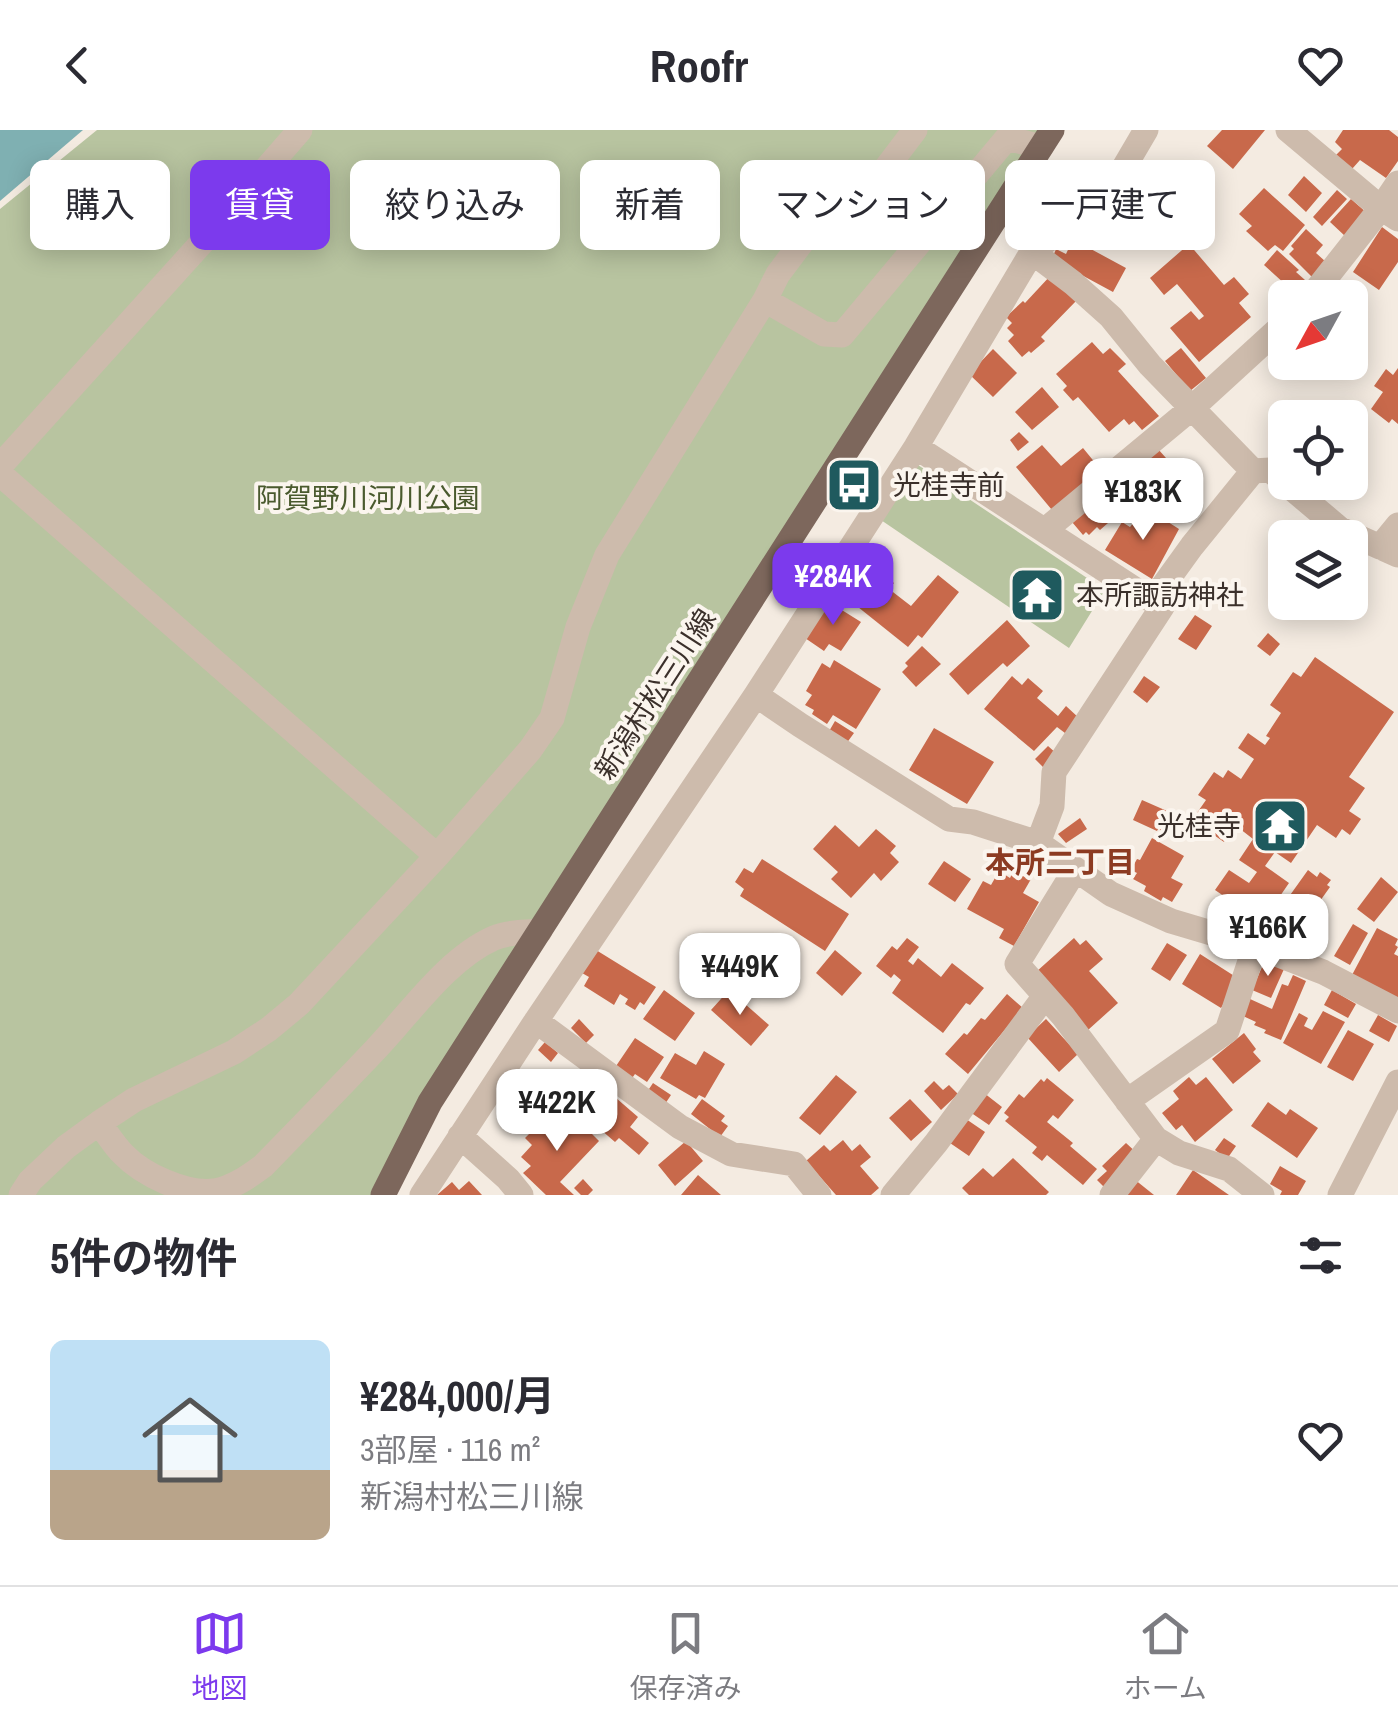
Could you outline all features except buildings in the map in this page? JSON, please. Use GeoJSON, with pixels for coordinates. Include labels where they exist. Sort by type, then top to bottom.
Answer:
{"type":"FeatureCollection","features":[{"type":"Feature","properties":{"kind":"main road","name":"新潟村松三川線"},"geometry":{"type":"LineString","coordinates":[[383,1195],[430,1102],[1047,138]]}},
{"type":"Feature","properties":{"kind":"street"},"geometry":{"type":"LineString","coordinates":[[0,466],[300,130]]}},
{"type":"Feature","properties":{"kind":"street"},"geometry":{"type":"LineString","coordinates":[[422,1195],[756,695],[916,447],[1032,252],[1088,209],[1118,176],[1146,130]]}},
{"type":"Feature","properties":{"kind":"street"},"geometry":{"type":"LineString","coordinates":[[1288,130],[1390,214]]}},
{"type":"Feature","properties":{"kind":"street"},"geometry":{"type":"LineString","coordinates":[[21,1195],[30,1181],[66,1147],[99,1123],[134,1100],[234,1052],[300,1004],[530,750],[552,718],[578,627],[607,555],[778,274],[808,234],[874,184],[904,134]]}},
{"type":"Feature","properties":{"kind":"street"},"geometry":{"type":"LineString","coordinates":[[765,300],[824,334],[842,334],[1007,138],[1047,138]]}},
{"type":"Feature","properties":{"kind":"street"},"geometry":{"type":"LineString","coordinates":[[1327,280],[1390,214],[1398,183]]}},
{"type":"Feature","properties":{"kind":"street"},"geometry":{"type":"LineString","coordinates":[[1032,252],[1111,317],[1150,365],[1254,472]]}},
{"type":"Feature","properties":{"kind":"street"},"geometry":{"type":"LineString","coordinates":[[1045,530],[1268,339]]}},
{"type":"Feature","properties":{"kind":"street"},"geometry":{"type":"LineString","coordinates":[[916,447],[1162,607],[1054,772],[1052,806],[1038,843]]}},
{"type":"Feature","properties":{"kind":"street"},"geometry":{"type":"LineString","coordinates":[[1153,600],[1254,472],[1270,470],[1340,529],[1389,551],[1398,526]]}},
{"type":"Feature","properties":{"kind":"street"},"geometry":{"type":"LineString","coordinates":[[0,474],[436,856]]}},
{"type":"Feature","properties":{"kind":"street"},"geometry":{"type":"LineString","coordinates":[[756,695],[949,819],[973,822],[1038,843],[1110,894],[1170,921],[1255,946],[1323,972],[1398,1010]]}},
{"type":"Feature","properties":{"kind":"street"},"geometry":{"type":"LineString","coordinates":[[1076,870],[1017,964],[1156,1140],[1229,1170],[1262,1195]]}},
{"type":"Feature","properties":{"kind":"street"},"geometry":{"type":"LineString","coordinates":[[99,1123],[122,1154],[151,1176],[178,1188],[212,1192],[242,1182],[263,1166],[468,954],[494,938],[540,931]]}},
{"type":"Feature","properties":{"kind":"street"},"geometry":{"type":"LineString","coordinates":[[1128,1101],[1227,1032],[1255,946]]}},
{"type":"Feature","properties":{"kind":"street"},"geometry":{"type":"LineString","coordinates":[[892,1195],[936,1144],[1045,996]]}},
{"type":"Feature","properties":{"kind":"street"},"geometry":{"type":"LineString","coordinates":[[536,1020],[680,1127],[731,1154],[794,1164],[820,1195]]}},
{"type":"Feature","properties":{"kind":"street"},"geometry":{"type":"LineString","coordinates":[[1340,1195],[1398,1082]]}},
{"type":"Feature","properties":{"kind":"street"},"geometry":{"type":"LineString","coordinates":[[460,1136],[521,1195]]}},
{"type":"Feature","properties":{"kind":"street"},"geometry":{"type":"LineString","coordinates":[[1112,1195],[1156,1140]]}},
{"type":"Feature","properties":{"kind":"green space","name":"阿賀野川河川公園"},"geometry":{"type":"Polygon","coordinates":[[[97,130],[1040,130],[1021,160],[1005,160],[1005,186],[985,218],[985,160],[740,160],[740,250],[965,250],[376,1195],[0,1195],[0,209],[30,185],[30,250],[170,250],[170,160],[60,160],[97,130]]]}},
{"type":"Feature","properties":{"kind":"green space"},"geometry":{"type":"Polygon","coordinates":[[[915,463],[1105,590],[1069,648],[878,518],[915,463]]]}},
{"type":"Feature","properties":{"kind":"water"},"geometry":{"type":"Polygon","coordinates":[[[0,130],[83,130],[48,160],[30,160],[30,175],[0,201],[0,130]]]}},
{"type":"Feature","properties":{"kind":"place","name":"光桂寺前"},"geometry":{"type":"Point","coordinates":[854,485]}},
{"type":"Feature","properties":{"kind":"place","name":"本所諏訪神社"},"geometry":{"type":"Point","coordinates":[1037,595]}},
{"type":"Feature","properties":{"kind":"place","name":"光桂寺"},"geometry":{"type":"Point","coordinates":[1280,826]}},
{"type":"Feature","properties":{"kind":"district","name":"本所二丁目"},"geometry":{"type":"Point","coordinates":[1060,862]}}]}
